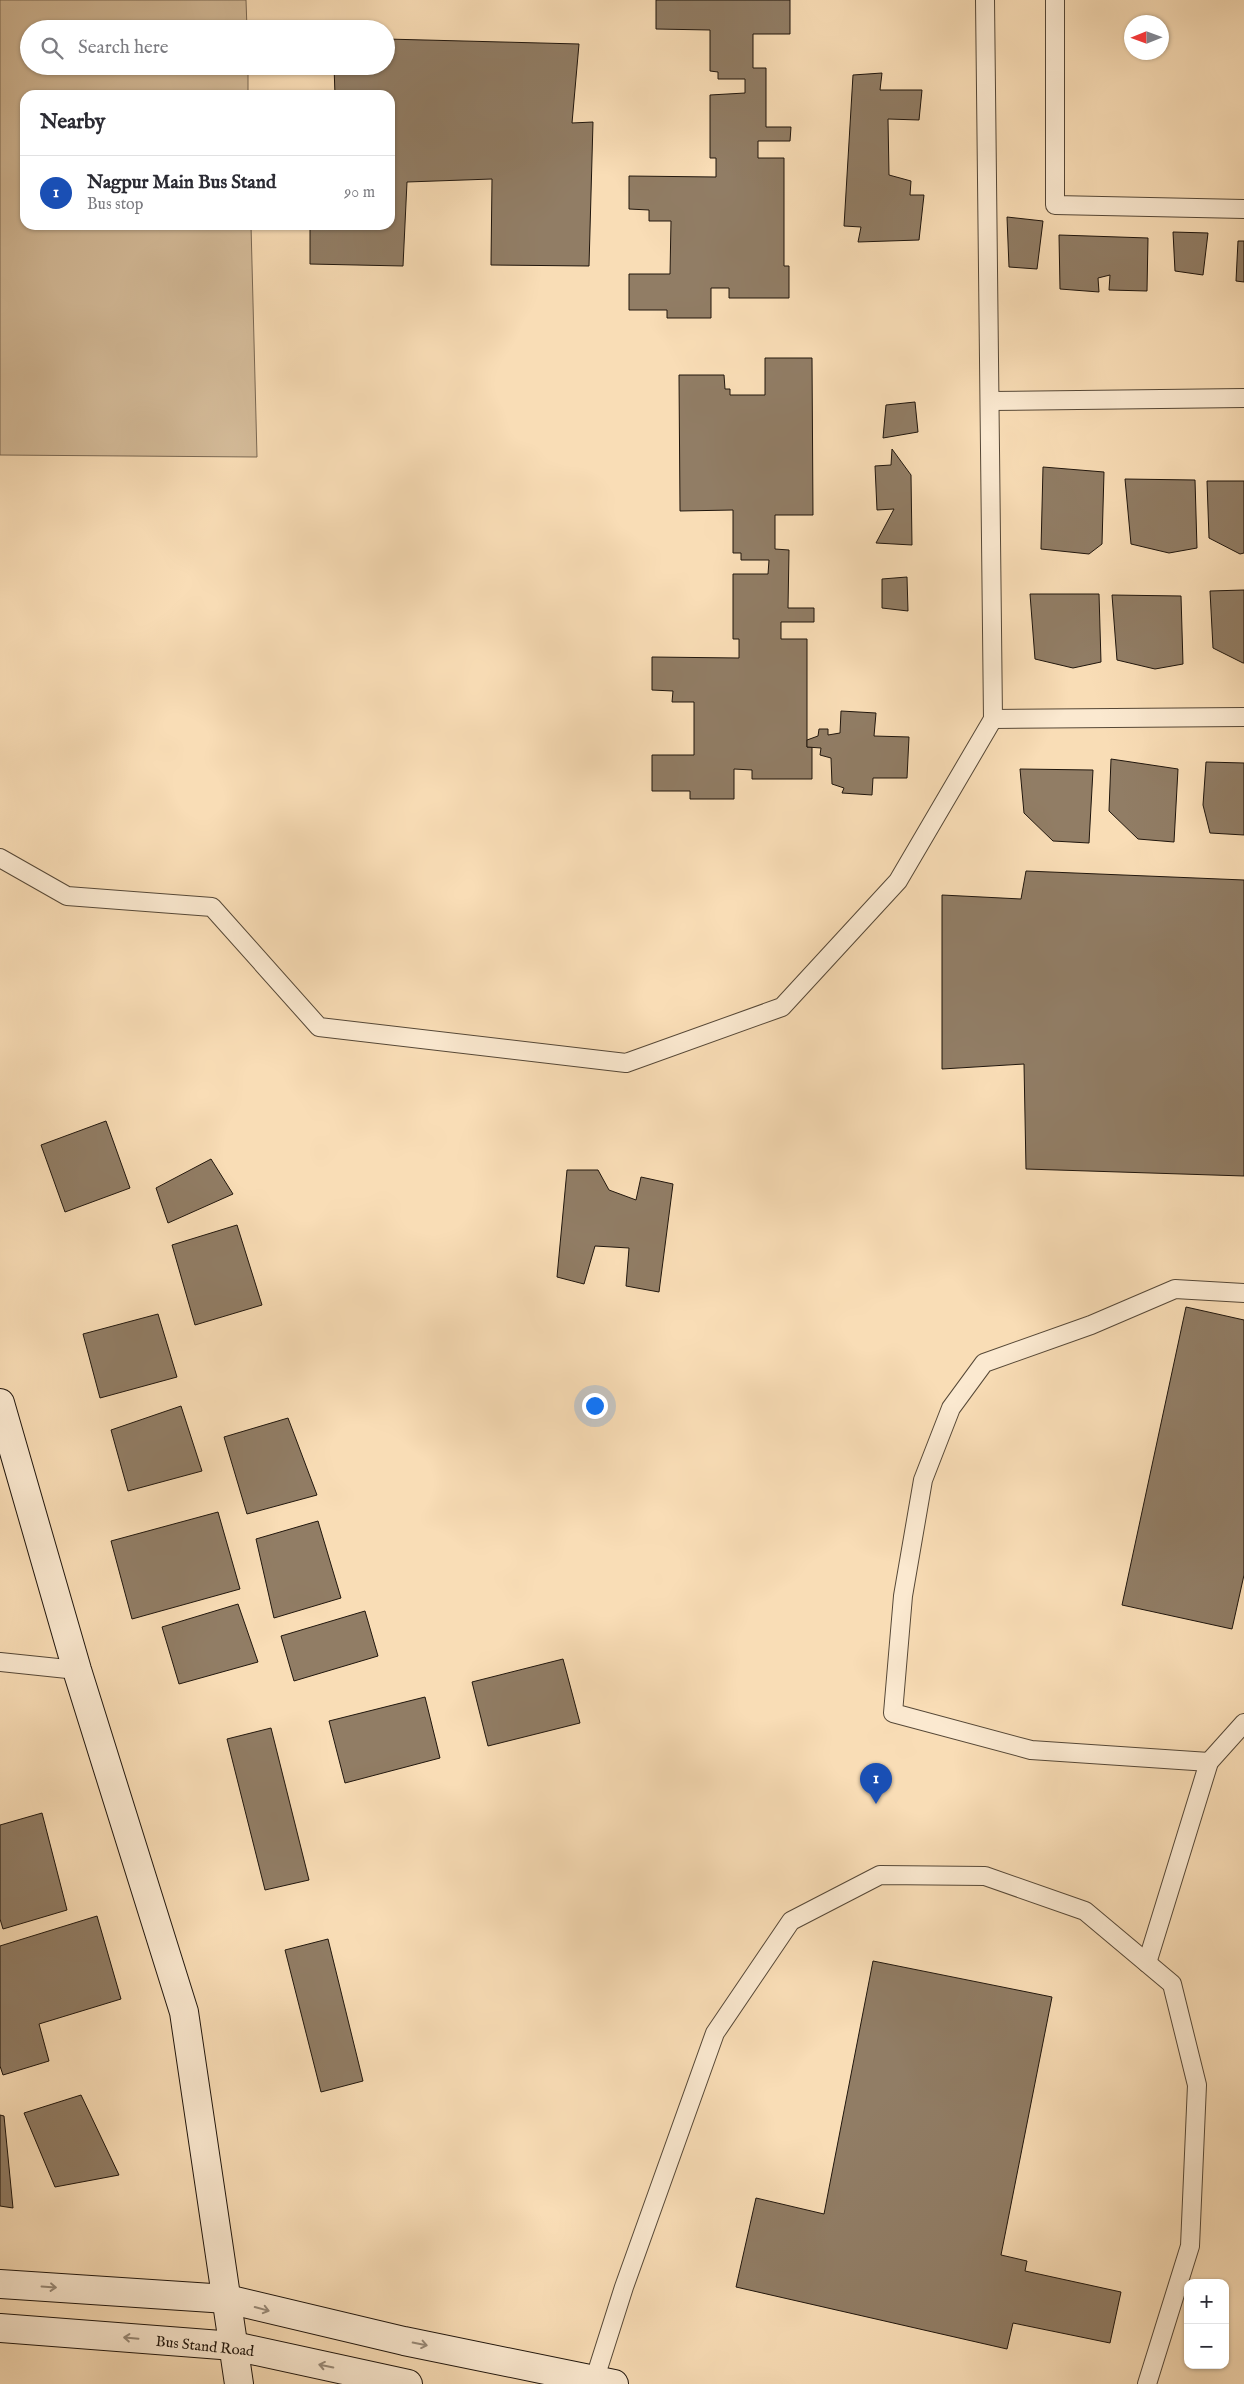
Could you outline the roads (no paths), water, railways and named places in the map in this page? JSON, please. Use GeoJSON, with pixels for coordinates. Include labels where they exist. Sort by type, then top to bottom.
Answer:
{"type":"FeatureCollection","features":[{"type":"Feature","properties":{"kind":"street"},"geometry":{"type":"LineString","coordinates":[[0,1403],[77,1670],[184,2012],[239,2384]]}},
{"type":"Feature","properties":{"kind":"street"},"geometry":{"type":"LineString","coordinates":[[0,2284],[227,2299],[404,2341],[605,2381]]}},
{"type":"Feature","properties":{"kind":"street","name":"Bus Stand Road"},"geometry":{"type":"LineString","coordinates":[[0,2328],[234,2346],[408,2384]]}},
{"type":"Feature","properties":{"kind":"lane"},"geometry":{"type":"LineString","coordinates":[[0,858],[67,896],[212,907],[319,1027],[626,1063],[782,1007],[898,881],[993,719],[985,0]]}},
{"type":"Feature","properties":{"kind":"lane"},"geometry":{"type":"LineString","coordinates":[[1055,0],[1055,205],[1244,209]]}},
{"type":"Feature","properties":{"kind":"lane"},"geometry":{"type":"LineString","coordinates":[[990,401],[1244,398]]}},
{"type":"Feature","properties":{"kind":"lane"},"geometry":{"type":"LineString","coordinates":[[993,719],[1244,717]]}},
{"type":"Feature","properties":{"kind":"lane"},"geometry":{"type":"LineString","coordinates":[[1209,1762],[1032,1750],[893,1713],[903,1596],[923,1480],[951,1408],[984,1364],[1091,1325],[1175,1289],[1244,1293]]}},
{"type":"Feature","properties":{"kind":"lane"},"geometry":{"type":"LineString","coordinates":[[0,1662],[77,1670]]}},
{"type":"Feature","properties":{"kind":"lane"},"geometry":{"type":"LineString","coordinates":[[1147,1963],[1209,1762],[1244,1722]]}},
{"type":"Feature","properties":{"kind":"lane"},"geometry":{"type":"LineString","coordinates":[[605,2381],[624,2287],[715,2033],[790,1921],[880,1875],[985,1876],[1085,1911],[1172,1984],[1197,2085],[1190,2246],[1147,2384]]}},
{"type":"Feature","properties":{"kind":"place","name":"Nagpur Main Bus Stand"},"geometry":{"type":"Point","coordinates":[876,1804]}}]}
